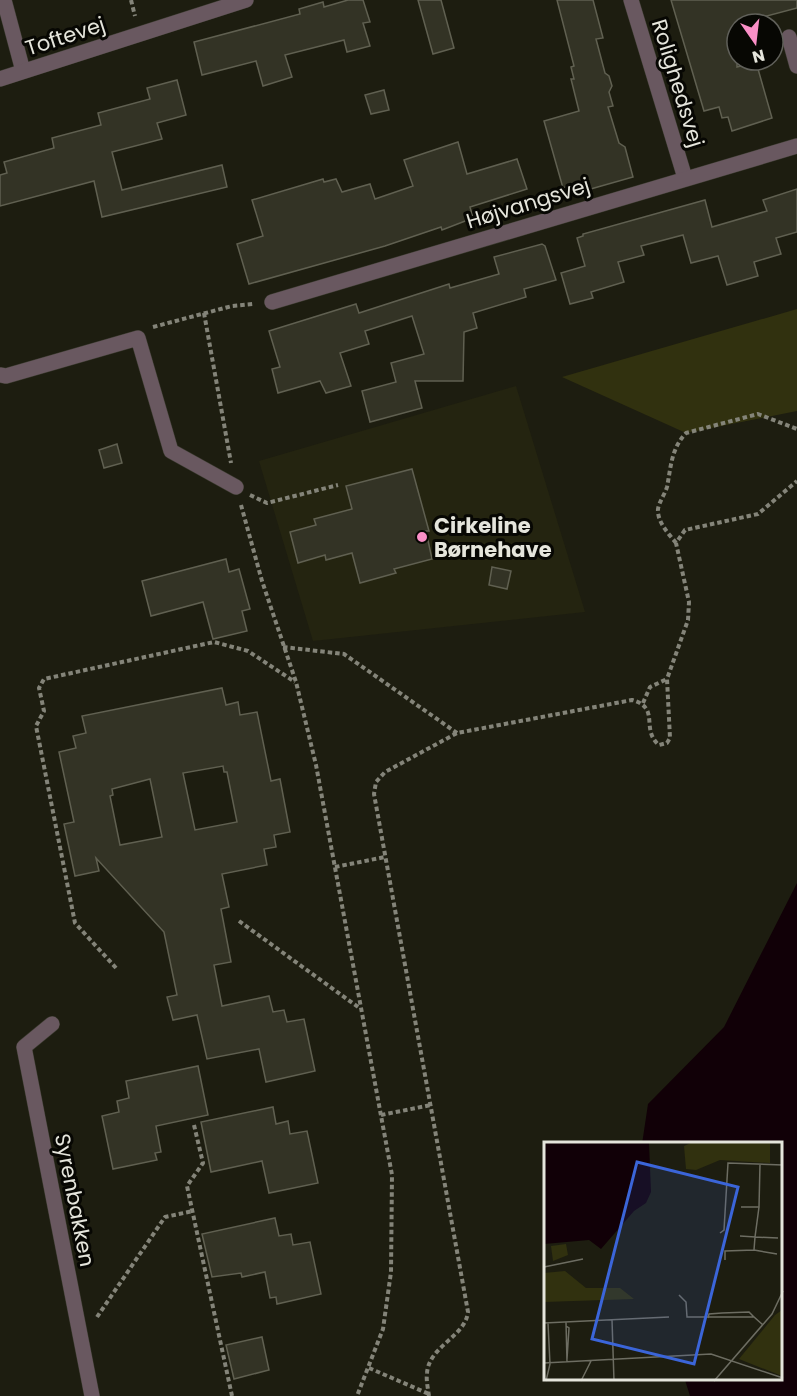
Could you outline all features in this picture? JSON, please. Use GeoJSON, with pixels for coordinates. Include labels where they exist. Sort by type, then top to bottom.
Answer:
{"type":"FeatureCollection","features":[{"type":"Feature","properties":{"kind":"street"},"geometry":{"type":"LineString","coordinates":[[4,0],[23,72]]}},
{"type":"Feature","properties":{"kind":"street","name":"Toftevej"},"geometry":{"type":"LineString","coordinates":[[0,79],[246,0]]}},
{"type":"Feature","properties":{"kind":"street","name":"Rolighedsvej"},"geometry":{"type":"LineString","coordinates":[[631,0],[685,178]]}},
{"type":"Feature","properties":{"kind":"street"},"geometry":{"type":"LineString","coordinates":[[789,37],[797,66]]}},
{"type":"Feature","properties":{"kind":"street","name":"Højvangsvej"},"geometry":{"type":"LineString","coordinates":[[272,302],[797,146]]}},
{"type":"Feature","properties":{"kind":"street"},"geometry":{"type":"LineString","coordinates":[[0,375],[6,376],[138,338],[171,451],[237,488]]}},
{"type":"Feature","properties":{"kind":"street","name":"Syrenbakken"},"geometry":{"type":"LineString","coordinates":[[52,1024],[24,1047],[92,1396]]}},
{"type":"Feature","properties":{"kind":"path"},"geometry":{"type":"LineString","coordinates":[[204,314],[237,488],[283,647],[296,682],[316,765],[359,1008],[392,1175],[394,1224],[391,1272],[383,1329],[357,1396]]}},
{"type":"Feature","properties":{"kind":"path"},"geometry":{"type":"LineString","coordinates":[[369,1368],[429,1395],[427,1372],[429,1362],[462,1327],[468,1312],[374,794],[376,782],[385,772],[457,733],[632,700],[643,703],[648,710],[649,730],[655,742],[659,745],[667,743],[670,738],[666,679],[688,620],[689,602],[675,543],[662,523],[658,510],[678,441],[686,433],[758,414],[797,429]]}},
{"type":"Feature","properties":{"kind":"path"},"geometry":{"type":"LineString","coordinates":[[675,543],[685,530],[758,514],[797,481]]}},
{"type":"Feature","properties":{"kind":"path"},"geometry":{"type":"LineString","coordinates":[[237,488],[267,503],[338,485]]}},
{"type":"Feature","properties":{"kind":"path"},"geometry":{"type":"LineString","coordinates":[[116,968],[75,923],[36,726],[44,711],[39,688],[44,679],[214,642],[248,651],[296,682]]}},
{"type":"Feature","properties":{"kind":"path"},"geometry":{"type":"LineString","coordinates":[[283,647],[344,654],[457,733]]}},
{"type":"Feature","properties":{"kind":"path"},"geometry":{"type":"LineString","coordinates":[[643,703],[650,687],[666,679]]}},
{"type":"Feature","properties":{"kind":"path"},"geometry":{"type":"LineString","coordinates":[[335,867],[385,857]]}},
{"type":"Feature","properties":{"kind":"path"},"geometry":{"type":"LineString","coordinates":[[239,921],[359,1008]]}},
{"type":"Feature","properties":{"kind":"path"},"geometry":{"type":"LineString","coordinates":[[381,1114],[431,1105]]}},
{"type":"Feature","properties":{"kind":"path"},"geometry":{"type":"LineString","coordinates":[[194,1125],[203,1163],[187,1186],[232,1396]]}},
{"type":"Feature","properties":{"kind":"path"},"geometry":{"type":"LineString","coordinates":[[81,1342],[165,1217],[193,1211]]}},
{"type":"Feature","properties":{"kind":"shaded area"},"geometry":{"type":"Polygon","coordinates":[[[797,309],[797,411],[686,433],[562,377],[797,309]]]}},
{"type":"Feature","properties":{"kind":"shaded area","name":"Cirkeline Børnehave"},"geometry":{"type":"Polygon","coordinates":[[[516,386],[585,612],[313,641],[259,461],[516,386]]]}},
{"type":"Feature","properties":{"kind":"shaded area"},"geometry":{"type":"Polygon","coordinates":[[[797,883],[797,1396],[690,1396],[685,1381],[782,1381],[782,1142],[642,1142],[648,1104],[724,1027],[797,883]]]}},
{"type":"Feature","properties":{"kind":"building"},"geometry":{"type":"Polygon","coordinates":[[[348,0],[363,0],[370,22],[363,23],[370,46],[347,52],[344,40],[285,55],[292,77],[263,86],[256,61],[202,75],[194,42],[300,14],[299,9],[323,2],[324,7],[348,0]]]}},
{"type":"Feature","properties":{"kind":"building"},"geometry":{"type":"Polygon","coordinates":[[[418,0],[441,0],[454,48],[433,54],[418,0]]]}},
{"type":"Feature","properties":{"kind":"building"},"geometry":{"type":"Polygon","coordinates":[[[557,0],[593,0],[603,38],[596,39],[605,73],[609,76],[612,86],[609,92],[613,106],[608,107],[619,143],[625,147],[633,177],[573,194],[571,185],[563,188],[544,121],[579,111],[571,79],[574,79],[571,67],[574,66],[557,0]]]}},
{"type":"Feature","properties":{"kind":"building"},"geometry":{"type":"Polygon","coordinates":[[[671,0],[797,0],[797,8],[782,12],[725,12],[725,72],[759,72],[772,118],[732,131],[728,117],[722,118],[719,107],[704,111],[671,0]]]}},
{"type":"Feature","properties":{"kind":"building"},"geometry":{"type":"Polygon","coordinates":[[[177,80],[186,115],[157,123],[162,139],[112,152],[122,190],[222,165],[227,187],[102,217],[94,181],[0,206],[0,175],[7,173],[4,162],[54,148],[52,138],[101,125],[98,113],[150,99],[147,88],[177,80]]]}},
{"type":"Feature","properties":{"kind":"building"},"geometry":{"type":"Polygon","coordinates":[[[384,90],[389,110],[371,114],[365,95],[384,90]]]}},
{"type":"Feature","properties":{"kind":"building"},"geometry":{"type":"Polygon","coordinates":[[[458,142],[467,174],[517,159],[527,189],[470,207],[473,218],[442,230],[441,227],[385,246],[249,284],[237,244],[263,236],[252,200],[323,179],[324,182],[336,179],[342,192],[370,184],[375,199],[413,186],[404,160],[458,142]]]}},
{"type":"Feature","properties":{"kind":"building"},"geometry":{"type":"Polygon","coordinates":[[[797,189],[797,232],[776,238],[781,254],[754,262],[758,276],[727,285],[718,256],[691,263],[683,235],[641,246],[644,255],[618,262],[624,282],[591,292],[593,298],[570,304],[561,273],[585,266],[577,238],[583,234],[705,200],[712,227],[767,211],[763,200],[797,189]]]}},
{"type":"Feature","properties":{"kind":"building"},"geometry":{"type":"Polygon","coordinates":[[[542,244],[545,246],[556,280],[524,289],[526,297],[473,313],[477,328],[464,332],[463,381],[415,381],[422,408],[370,422],[362,391],[396,382],[391,363],[424,354],[412,316],[365,331],[369,344],[340,353],[351,386],[326,393],[320,381],[278,393],[272,369],[280,367],[269,331],[356,304],[359,313],[449,284],[450,288],[499,274],[494,257],[542,244]]]}},
{"type":"Feature","properties":{"kind":"building"},"geometry":{"type":"Polygon","coordinates":[[[117,444],[122,463],[104,468],[99,450],[117,444]]]}},
{"type":"Feature","properties":{"kind":"building"},"geometry":{"type":"Polygon","coordinates":[[[412,469],[429,531],[426,531],[432,559],[394,569],[396,573],[360,583],[352,553],[326,560],[325,555],[298,563],[290,532],[316,525],[314,519],[352,509],[346,486],[412,469]]]}},
{"type":"Feature","properties":{"kind":"building"},"geometry":{"type":"Polygon","coordinates":[[[226,559],[229,572],[239,569],[250,609],[242,611],[247,631],[213,639],[203,602],[151,616],[142,581],[226,559]]]}},
{"type":"Feature","properties":{"kind":"building"},"geometry":{"type":"Polygon","coordinates":[[[492,567],[511,571],[507,589],[489,585],[492,567]]]}},
{"type":"Feature","properties":{"kind":"building"},"geometry":{"type":"Polygon","coordinates":[[[222,688],[226,705],[238,702],[240,715],[257,712],[271,781],[280,779],[290,832],[274,835],[276,847],[264,849],[267,865],[222,874],[229,907],[221,909],[231,962],[214,965],[222,1006],[269,996],[273,1012],[284,1010],[287,1022],[304,1019],[315,1071],[266,1082],[259,1049],[207,1059],[197,1015],[173,1020],[167,997],[177,995],[164,932],[96,858],[99,871],[75,876],[64,824],[74,822],[59,752],[76,748],[73,736],[86,733],[82,716],[222,688]],[[223,766],[183,773],[195,830],[237,822],[227,772],[224,772],[223,766]],[[150,779],[112,789],[113,795],[110,796],[120,845],[162,837],[150,779]]]}},
{"type":"Feature","properties":{"kind":"building"},"geometry":{"type":"Polygon","coordinates":[[[198,1066],[208,1115],[156,1126],[161,1152],[155,1153],[157,1160],[113,1169],[102,1116],[119,1112],[117,1101],[129,1098],[126,1081],[198,1066]]]}},
{"type":"Feature","properties":{"kind":"building"},"geometry":{"type":"Polygon","coordinates":[[[273,1107],[276,1124],[288,1121],[290,1134],[307,1131],[318,1183],[269,1193],[262,1161],[211,1172],[201,1122],[273,1107]]]}},
{"type":"Feature","properties":{"kind":"building"},"geometry":{"type":"Polygon","coordinates":[[[275,1218],[279,1236],[291,1234],[293,1245],[310,1242],[321,1294],[277,1304],[276,1297],[270,1298],[265,1272],[242,1277],[241,1273],[212,1277],[202,1234],[275,1218]]]}},
{"type":"Feature","properties":{"kind":"building"},"geometry":{"type":"Polygon","coordinates":[[[262,1337],[269,1370],[234,1379],[226,1345],[262,1337]]]}},
{"type":"Feature","properties":{"kind":"place","name":"Cirkeline Børnehave"},"geometry":{"type":"Point","coordinates":[422,537]}}]}
